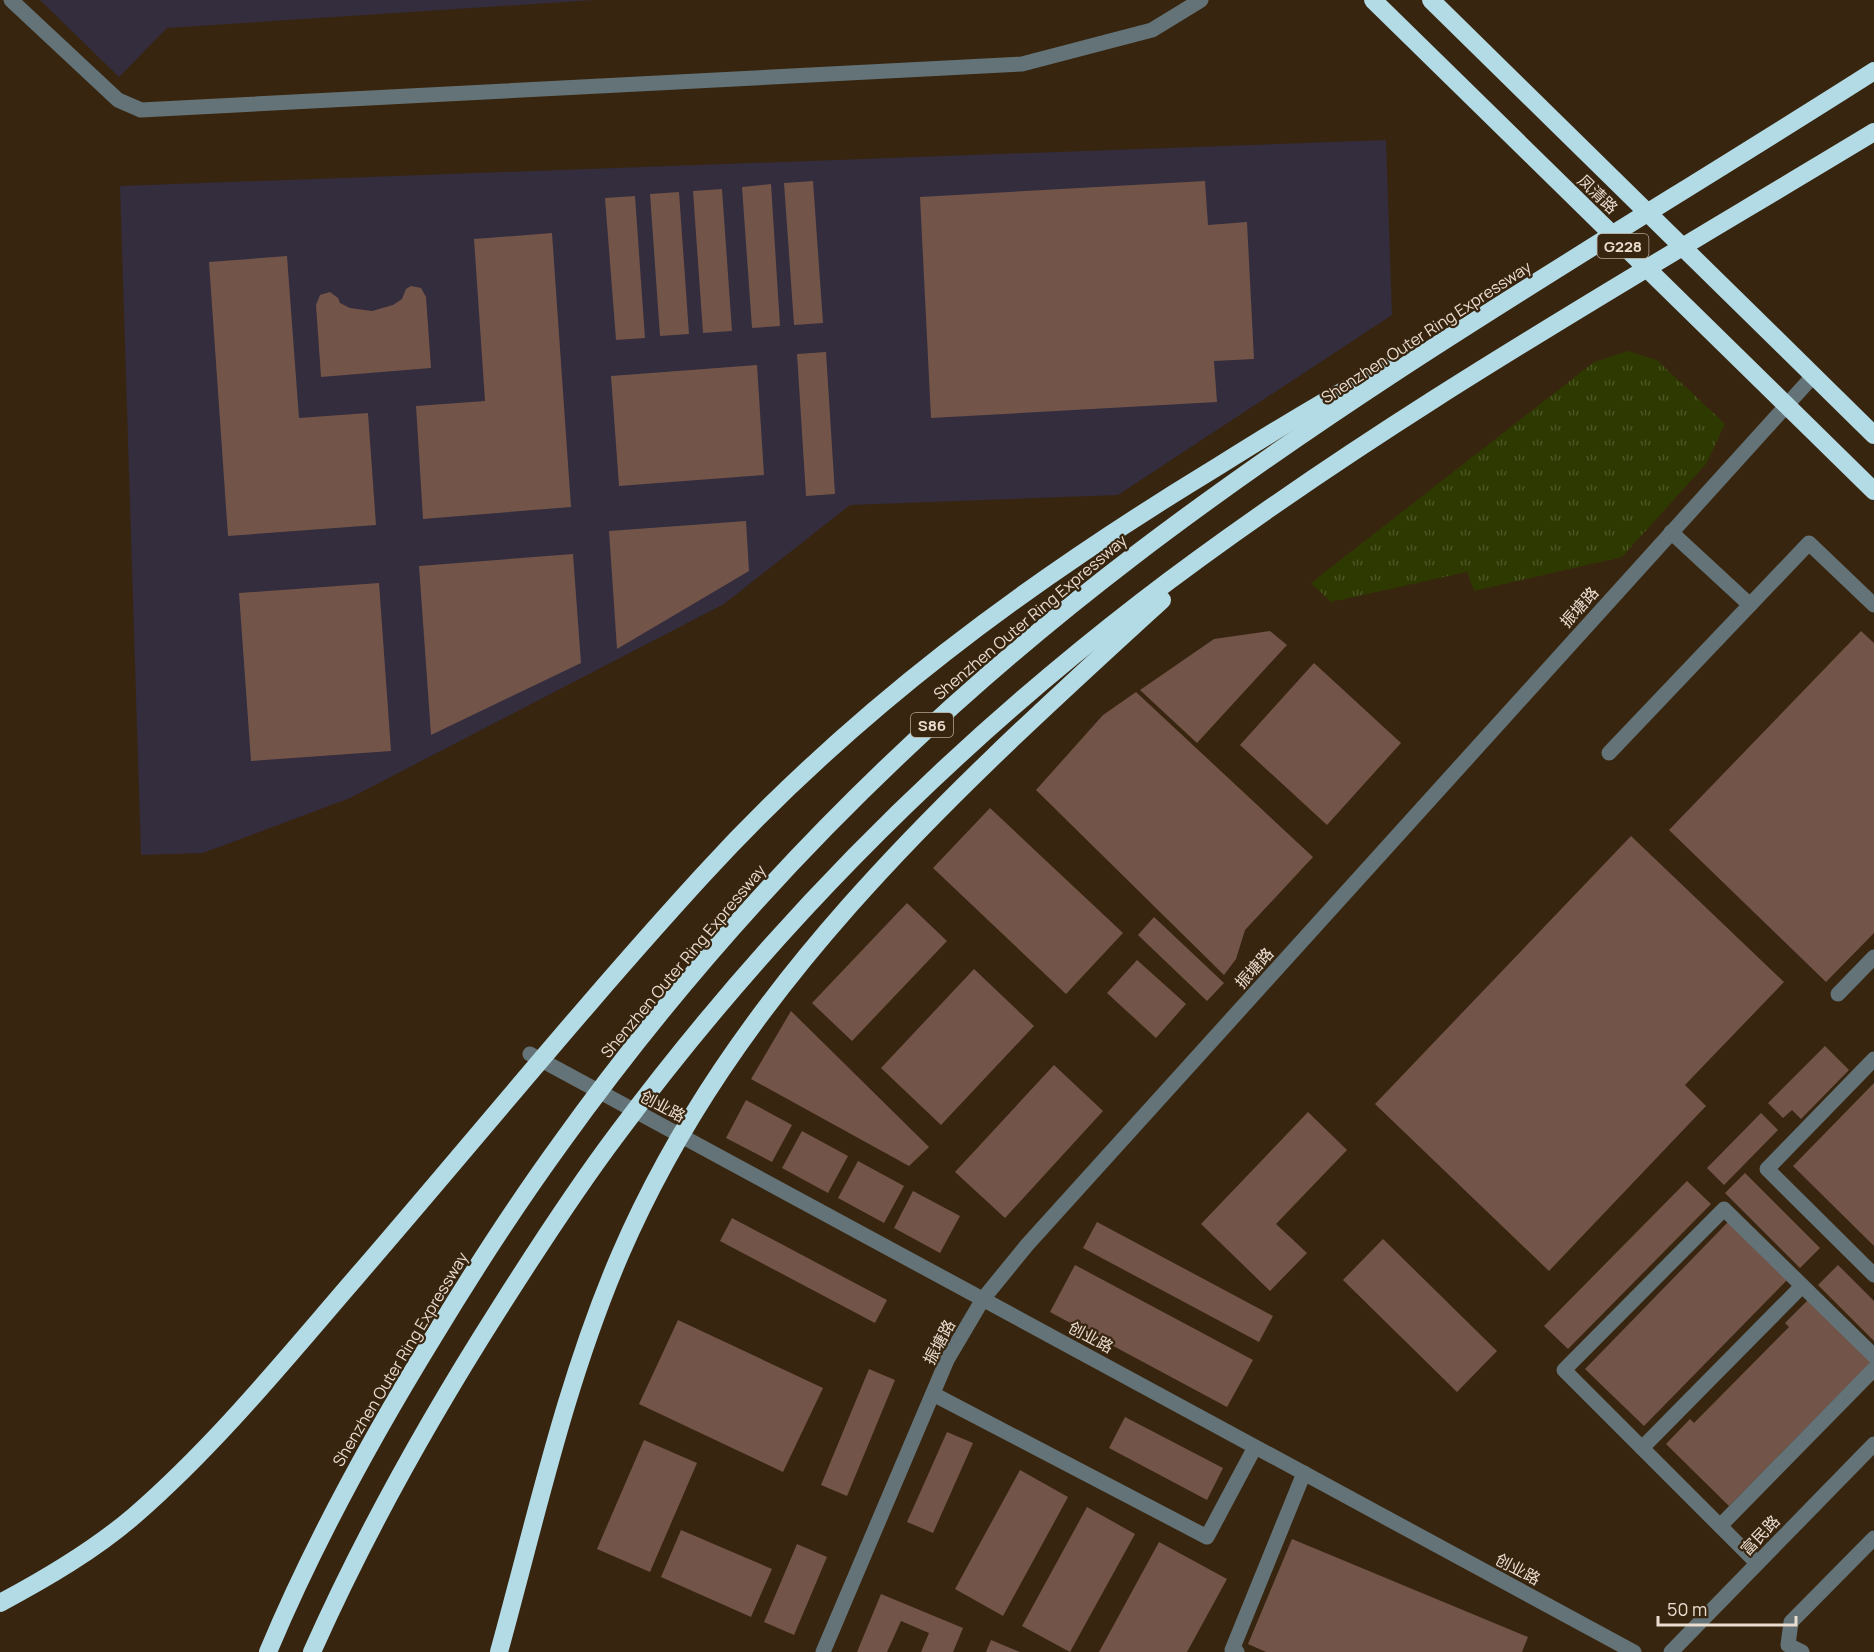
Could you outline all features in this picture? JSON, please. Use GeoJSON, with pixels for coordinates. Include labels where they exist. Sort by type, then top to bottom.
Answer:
{"type":"FeatureCollection","features":[{"type":"Feature","properties":{"kind":"highway","name":"凤清路"},"geometry":{"type":"LineString","coordinates":[[1373,0],[1874,491]]}},
{"type":"Feature","properties":{"kind":"highway","name":"凤清路"},"geometry":{"type":"LineString","coordinates":[[1431,0],[1874,435]]}},
{"type":"Feature","properties":{"kind":"highway","name":"Shenzhen Outer Ring Expressway"},"geometry":{"type":"LineString","coordinates":[[268,1652],[305,1569],[358,1466],[421,1357],[488,1250],[559,1144],[677,993],[759,898],[837,816],[927,729],[1079,599],[1279,451],[1487,314],[1874,71]]}},
{"type":"Feature","properties":{"kind":"highway","name":"S86"},"geometry":{"type":"LineString","coordinates":[[312,1652],[361,1548],[400,1475],[483,1334],[547,1233],[615,1137],[724,1000],[841,870],[966,748],[1097,637],[1287,496],[1457,387],[1874,132]]}},
{"type":"Feature","properties":{"kind":"highway"},"geometry":{"type":"LineString","coordinates":[[0,1603],[57,1571],[110,1535],[179,1474],[222,1430],[302,1339],[705,873],[795,781],[891,695],[990,617],[1126,522],[1341,391],[1487,314]]}},
{"type":"Feature","properties":{"kind":"highway"},"geometry":{"type":"LineString","coordinates":[[499,1652],[554,1441],[598,1308],[643,1204],[713,1082],[750,1027],[796,967],[890,860],[1069,685],[1235,533]]}},
{"type":"Feature","properties":{"kind":"street"},"geometry":{"type":"LineString","coordinates":[[11,0],[118,100],[141,110],[1023,64],[1152,30],[1201,0]]}},
{"type":"Feature","properties":{"kind":"street","name":"振塘路"},"geometry":{"type":"LineString","coordinates":[[823,1652],[947,1360],[983,1299],[1028,1245],[1814,375]]}},
{"type":"Feature","properties":{"kind":"street"},"geometry":{"type":"LineString","coordinates":[[1671,532],[1750,605]]}},
{"type":"Feature","properties":{"kind":"street"},"geometry":{"type":"LineString","coordinates":[[1610,753],[1809,543],[1874,605]]}},
{"type":"Feature","properties":{"kind":"street"},"geometry":{"type":"LineString","coordinates":[[1838,994],[1874,957]]}},
{"type":"Feature","properties":{"kind":"street","name":"创业路"},"geometry":{"type":"LineString","coordinates":[[530,1054],[1634,1652]]}},
{"type":"Feature","properties":{"kind":"street"},"geometry":{"type":"LineString","coordinates":[[1874,1059],[1767,1169],[1874,1275]]}},
{"type":"Feature","properties":{"kind":"street"},"geometry":{"type":"LineString","coordinates":[[1757,1563],[1564,1370],[1724,1209],[1874,1356]]}},
{"type":"Feature","properties":{"kind":"street"},"geometry":{"type":"LineString","coordinates":[[1642,1448],[1802,1286]]}},
{"type":"Feature","properties":{"kind":"street"},"geometry":{"type":"LineString","coordinates":[[1720,1526],[1874,1369]]}},
{"type":"Feature","properties":{"kind":"street"},"geometry":{"type":"LineString","coordinates":[[933,1394],[1207,1537],[1255,1447]]}},
{"type":"Feature","properties":{"kind":"street","name":"富民路"},"geometry":{"type":"LineString","coordinates":[[1671,1652],[1873,1447]]}},
{"type":"Feature","properties":{"kind":"street"},"geometry":{"type":"LineString","coordinates":[[1236,1652],[1232,1650],[1304,1473]]}},
{"type":"Feature","properties":{"kind":"street"},"geometry":{"type":"LineString","coordinates":[[1802,1652],[1788,1645],[1791,1622],[1874,1538]]}},
{"type":"Feature","properties":{"kind":"shaded area"},"geometry":{"type":"Polygon","coordinates":[[[40,0],[594,0],[167,28],[119,77],[40,0]]]}},
{"type":"Feature","properties":{"kind":"shaded area"},"geometry":{"type":"Polygon","coordinates":[[[1386,140],[1392,315],[1118,495],[850,505],[724,604],[350,798],[203,853],[141,855],[120,186],[1386,140]]]}},
{"type":"Feature","properties":{"kind":"green space"},"geometry":{"type":"Polygon","coordinates":[[[1628,351],[1657,360],[1725,424],[1706,464],[1622,557],[1474,591],[1467,572],[1331,602],[1311,583],[1594,362],[1628,351]]]}},
{"type":"Feature","properties":{"kind":"building"},"geometry":{"type":"Polygon","coordinates":[[[813,181],[823,323],[794,325],[784,183],[813,181]]]}},
{"type":"Feature","properties":{"kind":"building"},"geometry":{"type":"Polygon","coordinates":[[[1205,181],[1208,225],[1247,222],[1254,359],[1214,361],[1217,402],[931,418],[920,197],[1205,181]]]}},
{"type":"Feature","properties":{"kind":"building"},"geometry":{"type":"Polygon","coordinates":[[[771,184],[780,326],[752,328],[742,187],[771,184]]]}},
{"type":"Feature","properties":{"kind":"building"},"geometry":{"type":"Polygon","coordinates":[[[722,189],[732,331],[703,333],[693,191],[722,189]]]}},
{"type":"Feature","properties":{"kind":"building"},"geometry":{"type":"Polygon","coordinates":[[[679,192],[689,334],[660,336],[650,194],[679,192]]]}},
{"type":"Feature","properties":{"kind":"building"},"geometry":{"type":"Polygon","coordinates":[[[635,196],[645,338],[616,340],[605,198],[635,196]]]}},
{"type":"Feature","properties":{"kind":"building"},"geometry":{"type":"Polygon","coordinates":[[[552,233],[571,507],[423,519],[416,406],[485,401],[474,239],[552,233]]]}},
{"type":"Feature","properties":{"kind":"building"},"geometry":{"type":"Polygon","coordinates":[[[287,256],[299,418],[368,413],[376,525],[228,536],[209,262],[287,256]]]}},
{"type":"Feature","properties":{"kind":"building"},"geometry":{"type":"Polygon","coordinates":[[[411,286],[421,288],[426,297],[431,368],[321,377],[316,305],[320,295],[330,292],[338,298],[340,303],[350,308],[372,311],[393,305],[402,299],[406,289],[411,286]]]}},
{"type":"Feature","properties":{"kind":"building"},"geometry":{"type":"Polygon","coordinates":[[[826,352],[835,494],[806,496],[797,354],[826,352]]]}},
{"type":"Feature","properties":{"kind":"building"},"geometry":{"type":"Polygon","coordinates":[[[757,365],[764,475],[619,486],[611,376],[757,365]]]}},
{"type":"Feature","properties":{"kind":"building"},"geometry":{"type":"Polygon","coordinates":[[[746,521],[749,571],[617,649],[609,531],[746,521]]]}},
{"type":"Feature","properties":{"kind":"building"},"geometry":{"type":"Polygon","coordinates":[[[573,554],[581,663],[431,735],[419,566],[573,554]]]}},
{"type":"Feature","properties":{"kind":"building"},"geometry":{"type":"Polygon","coordinates":[[[379,583],[391,751],[251,761],[239,593],[379,583]]]}},
{"type":"Feature","properties":{"kind":"building"},"geometry":{"type":"Polygon","coordinates":[[[1270,631],[1287,645],[1197,743],[1140,690],[1214,639],[1270,631]]]}},
{"type":"Feature","properties":{"kind":"building"},"geometry":{"type":"Polygon","coordinates":[[[1861,631],[1874,643],[1874,933],[1826,982],[1669,830],[1861,631]]]}},
{"type":"Feature","properties":{"kind":"building"},"geometry":{"type":"Polygon","coordinates":[[[1314,663],[1401,743],[1327,825],[1240,745],[1314,663]]]}},
{"type":"Feature","properties":{"kind":"building"},"geometry":{"type":"Polygon","coordinates":[[[1136,692],[1313,857],[1245,930],[1236,959],[1224,975],[1036,790],[1103,715],[1136,692]]]}},
{"type":"Feature","properties":{"kind":"building"},"geometry":{"type":"Polygon","coordinates":[[[990,808],[1123,933],[1066,994],[933,868],[990,808]]]}},
{"type":"Feature","properties":{"kind":"building"},"geometry":{"type":"Polygon","coordinates":[[[1631,836],[1784,982],[1685,1085],[1706,1106],[1549,1271],[1375,1104],[1631,836]]]}},
{"type":"Feature","properties":{"kind":"building"},"geometry":{"type":"Polygon","coordinates":[[[907,903],[947,941],[852,1041],[812,1003],[907,903]]]}},
{"type":"Feature","properties":{"kind":"building"},"geometry":{"type":"Polygon","coordinates":[[[1154,917],[1224,983],[1207,1001],[1138,935],[1154,917]]]}},
{"type":"Feature","properties":{"kind":"building"},"geometry":{"type":"Polygon","coordinates":[[[1137,960],[1186,1004],[1156,1038],[1107,993],[1137,960]]]}},
{"type":"Feature","properties":{"kind":"building"},"geometry":{"type":"Polygon","coordinates":[[[974,969],[1034,1026],[941,1125],[881,1068],[974,969]]]}},
{"type":"Feature","properties":{"kind":"building"},"geometry":{"type":"Polygon","coordinates":[[[791,1011],[929,1147],[909,1166],[751,1079],[791,1011]]]}},
{"type":"Feature","properties":{"kind":"building"},"geometry":{"type":"Polygon","coordinates":[[[1825,1046],[1849,1070],[1801,1119],[1792,1110],[1783,1118],[1768,1103],[1825,1046]]]}},
{"type":"Feature","properties":{"kind":"building"},"geometry":{"type":"Polygon","coordinates":[[[1054,1065],[1103,1111],[1005,1218],[955,1172],[1054,1065]]]}},
{"type":"Feature","properties":{"kind":"building"},"geometry":{"type":"Polygon","coordinates":[[[1874,1083],[1874,1246],[1793,1166],[1874,1083]]]}},
{"type":"Feature","properties":{"kind":"building"},"geometry":{"type":"Polygon","coordinates":[[[746,1100],[792,1125],[772,1162],[726,1138],[746,1100]]]}},
{"type":"Feature","properties":{"kind":"building"},"geometry":{"type":"Polygon","coordinates":[[[1308,1112],[1347,1150],[1276,1224],[1307,1253],[1270,1291],[1201,1224],[1308,1112]]]}},
{"type":"Feature","properties":{"kind":"building"},"geometry":{"type":"Polygon","coordinates":[[[1761,1113],[1778,1130],[1724,1185],[1707,1168],[1761,1113]]]}},
{"type":"Feature","properties":{"kind":"building"},"geometry":{"type":"Polygon","coordinates":[[[802,1131],[848,1156],[828,1193],[782,1168],[802,1131]]]}},
{"type":"Feature","properties":{"kind":"building"},"geometry":{"type":"Polygon","coordinates":[[[858,1161],[904,1186],[884,1223],[838,1198],[858,1161]]]}},
{"type":"Feature","properties":{"kind":"building"},"geometry":{"type":"Polygon","coordinates":[[[1745,1173],[1820,1248],[1800,1268],[1725,1193],[1745,1173]]]}},
{"type":"Feature","properties":{"kind":"building"},"geometry":{"type":"Polygon","coordinates":[[[1687,1181],[1711,1204],[1568,1349],[1544,1326],[1687,1181]]]}},
{"type":"Feature","properties":{"kind":"building"},"geometry":{"type":"Polygon","coordinates":[[[913,1191],[960,1216],[940,1253],[894,1228],[913,1191]]]}},
{"type":"Feature","properties":{"kind":"building"},"geometry":{"type":"Polygon","coordinates":[[[732,1218],[887,1300],[875,1323],[720,1241],[732,1218]]]}},
{"type":"Feature","properties":{"kind":"building"},"geometry":{"type":"Polygon","coordinates":[[[1097,1222],[1273,1316],[1259,1342],[1083,1248],[1097,1222]]]}},
{"type":"Feature","properties":{"kind":"building"},"geometry":{"type":"Polygon","coordinates":[[[1728,1222],[1787,1280],[1644,1426],[1585,1369],[1728,1222]]]}},
{"type":"Feature","properties":{"kind":"building"},"geometry":{"type":"Polygon","coordinates":[[[1383,1239],[1497,1351],[1457,1392],[1343,1280],[1383,1239]]]}},
{"type":"Feature","properties":{"kind":"building"},"geometry":{"type":"Polygon","coordinates":[[[1075,1265],[1253,1360],[1227,1407],[1050,1312],[1075,1265]]]}},
{"type":"Feature","properties":{"kind":"building"},"geometry":{"type":"Polygon","coordinates":[[[1838,1265],[1874,1301],[1874,1341],[1818,1285],[1838,1265]]]}},
{"type":"Feature","properties":{"kind":"building"},"geometry":{"type":"Polygon","coordinates":[[[1808,1300],[1871,1362],[1729,1506],[1666,1444],[1690,1419],[1694,1423],[1789,1327],[1785,1323],[1808,1300]]]}},
{"type":"Feature","properties":{"kind":"building"},"geometry":{"type":"Polygon","coordinates":[[[678,1320],[823,1388],[783,1472],[639,1404],[678,1320]]]}},
{"type":"Feature","properties":{"kind":"building"},"geometry":{"type":"Polygon","coordinates":[[[869,1369],[895,1380],[847,1496],[821,1485],[869,1369]]]}},
{"type":"Feature","properties":{"kind":"building"},"geometry":{"type":"Polygon","coordinates":[[[1125,1417],[1223,1468],[1207,1500],[1109,1448],[1125,1417]]]}},
{"type":"Feature","properties":{"kind":"building"},"geometry":{"type":"Polygon","coordinates":[[[947,1432],[973,1443],[933,1533],[907,1522],[947,1432]]]}},
{"type":"Feature","properties":{"kind":"building"},"geometry":{"type":"Polygon","coordinates":[[[644,1440],[697,1463],[650,1572],[597,1549],[644,1440]]]}},
{"type":"Feature","properties":{"kind":"building"},"geometry":{"type":"Polygon","coordinates":[[[1020,1470],[1068,1497],[1003,1616],[955,1589],[1020,1470]]]}},
{"type":"Feature","properties":{"kind":"building"},"geometry":{"type":"Polygon","coordinates":[[[1087,1507],[1135,1534],[1070,1652],[1022,1626],[1087,1507]]]}},
{"type":"Feature","properties":{"kind":"building"},"geometry":{"type":"Polygon","coordinates":[[[681,1530],[772,1569],[751,1617],[661,1577],[681,1530]]]}},
{"type":"Feature","properties":{"kind":"building"},"geometry":{"type":"Polygon","coordinates":[[[1292,1539],[1528,1637],[1522,1652],[1266,1652],[1248,1644],[1292,1539]]]}},
{"type":"Feature","properties":{"kind":"building"},"geometry":{"type":"Polygon","coordinates":[[[1159,1542],[1227,1579],[1187,1652],[1099,1652],[1159,1542]]]}},
{"type":"Feature","properties":{"kind":"building"},"geometry":{"type":"Polygon","coordinates":[[[797,1544],[827,1557],[794,1635],[764,1622],[797,1544]]]}},
{"type":"Feature","properties":{"kind":"building"},"geometry":{"type":"Polygon","coordinates":[[[881,1594],[963,1628],[953,1652],[921,1652],[929,1633],[901,1621],[887,1652],[857,1652],[881,1594]]]}},
{"type":"Feature","properties":{"kind":"building"},"geometry":{"type":"Polygon","coordinates":[[[991,1640],[1020,1652],[986,1652],[991,1640]]]}}]}
